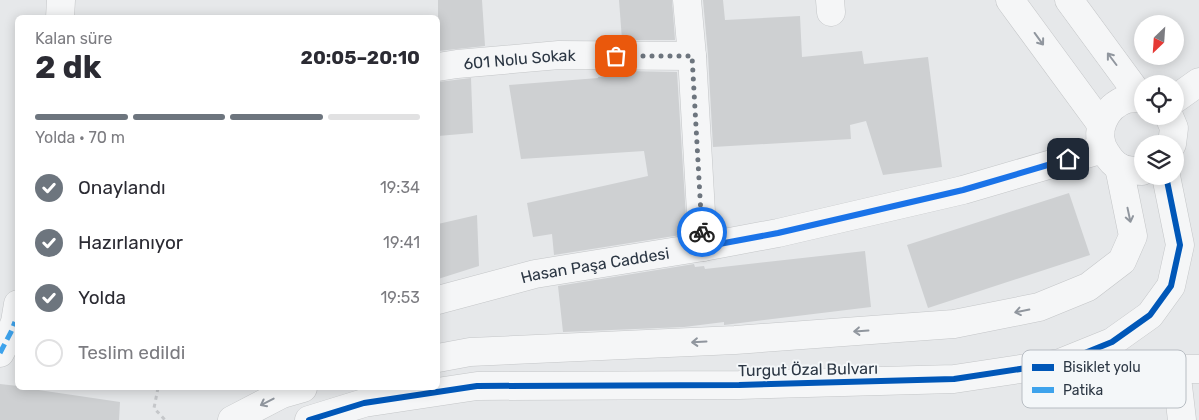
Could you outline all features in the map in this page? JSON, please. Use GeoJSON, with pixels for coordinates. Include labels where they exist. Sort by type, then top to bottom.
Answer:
{"type":"FeatureCollection","features":[{"type":"Feature","properties":{"kind":"street"},"geometry":{"type":"LineString","coordinates":[[60,15],[61,0]]}},
{"type":"Feature","properties":{"kind":"street"},"geometry":{"type":"LineString","coordinates":[[687,0],[703,247]]}},
{"type":"Feature","properties":{"kind":"street","name":"Turgut Özal Bulvarı"},"geometry":{"type":"LineString","coordinates":[[440,358],[470,352],[735,340],[954,324],[1038,307],[1088,287],[1122,261],[1134,236],[1117,153],[1010,0]]}},
{"type":"Feature","properties":{"kind":"street"},"geometry":{"type":"LineString","coordinates":[[1069,0],[1134,87]]}},
{"type":"Feature","properties":{"kind":"street","name":"601 Nolu Sokak"},"geometry":{"type":"LineString","coordinates":[[440,67],[559,56],[692,56]]}},
{"type":"Feature","properties":{"kind":"street"},"geometry":{"type":"LineString","coordinates":[[1184,93],[1199,82]]}},
{"type":"Feature","properties":{"kind":"street"},"geometry":{"type":"LineString","coordinates":[[1117,153],[1107,112],[1116,104],[1134,99]]}},
{"type":"Feature","properties":{"kind":"street","name":"Hasan Paşa Caddesi"},"geometry":{"type":"LineString","coordinates":[[440,299],[535,274],[778,233],[1117,153]]}},
{"type":"Feature","properties":{"kind":"street","name":"Turgut Özal Bulvarı"},"geometry":{"type":"LineString","coordinates":[[1092,350],[1112,342],[1150,315],[1171,286],[1180,245],[1168,185]]}},
{"type":"Feature","properties":{"kind":"street"},"geometry":{"type":"LineString","coordinates":[[0,353],[11,332],[12,318]]}},
{"type":"Feature","properties":{"kind":"street","name":"Turgut Özal Bulvarı"},"geometry":{"type":"LineString","coordinates":[[309,420],[364,403],[477,386],[739,385],[954,379],[1022,369]]}},
{"type":"Feature","properties":{"kind":"street"},"geometry":{"type":"LineString","coordinates":[[1186,370],[1199,369]]}},
{"type":"Feature","properties":{"kind":"street"},"geometry":{"type":"LineString","coordinates":[[232,420],[282,394],[296,390]]}},
{"type":"Feature","properties":{"kind":"path"},"geometry":{"type":"LineString","coordinates":[[158,390],[154,408],[165,420]]}},
{"type":"Feature","properties":{"kind":"building"},"geometry":{"type":"Polygon","coordinates":[[[438,0],[482,0],[485,46],[440,51],[440,15],[438,15],[438,0]]]}},
{"type":"Feature","properties":{"kind":"building"},"geometry":{"type":"Polygon","coordinates":[[[619,0],[672,0],[675,40],[622,40],[619,0]]]}},
{"type":"Feature","properties":{"kind":"building"},"geometry":{"type":"Polygon","coordinates":[[[703,0],[723,0],[725,20],[800,16],[802,57],[862,51],[864,64],[928,57],[942,167],[883,175],[866,121],[850,125],[851,139],[713,147],[703,0]]]}},
{"type":"Feature","properties":{"kind":"building"},"geometry":{"type":"Polygon","coordinates":[[[624,71],[677,72],[687,234],[554,255],[552,234],[533,237],[527,203],[648,176],[644,151],[521,159],[509,85],[624,75],[624,71]]]}},
{"type":"Feature","properties":{"kind":"building"},"geometry":{"type":"Polygon","coordinates":[[[471,78],[473,133],[440,136],[440,82],[471,78]]]}},
{"type":"Feature","properties":{"kind":"building"},"geometry":{"type":"Polygon","coordinates":[[[1069,193],[1090,255],[928,308],[907,245],[1069,193]]]}},
{"type":"Feature","properties":{"kind":"building"},"geometry":{"type":"Polygon","coordinates":[[[477,215],[479,266],[440,278],[440,224],[477,215]]]}},
{"type":"Feature","properties":{"kind":"building"},"geometry":{"type":"Polygon","coordinates":[[[865,251],[871,307],[724,325],[724,322],[684,327],[563,332],[558,286],[694,264],[695,267],[704,266],[705,269],[865,251]]]}},
{"type":"Feature","properties":{"kind":"building"},"geometry":{"type":"Polygon","coordinates":[[[0,384],[15,386],[15,390],[39,390],[120,402],[119,420],[0,420],[0,384]]]}},
{"type":"Feature","properties":{"kind":"marked path"},"geometry":{"type":"LineString","coordinates":[[0,353],[15,322]]}},
{"type":"Feature","properties":{"kind":"cycle path"},"geometry":{"type":"LineString","coordinates":[[1092,350],[1112,342],[1150,315],[1171,286],[1180,245],[1168,185]]}},
{"type":"Feature","properties":{"kind":"cycle path"},"geometry":{"type":"LineString","coordinates":[[309,420],[364,403],[477,386],[739,385],[954,379],[1022,369]]}},
{"type":"Feature","properties":{"kind":"way so far"},"geometry":{"type":"LineString","coordinates":[[616,56],[692,56],[702,232]]}},
{"type":"Feature","properties":{"kind":"route"},"geometry":{"type":"LineString","coordinates":[[702,232],[703,247],[778,233],[963,190],[1068,159]]}}]}
